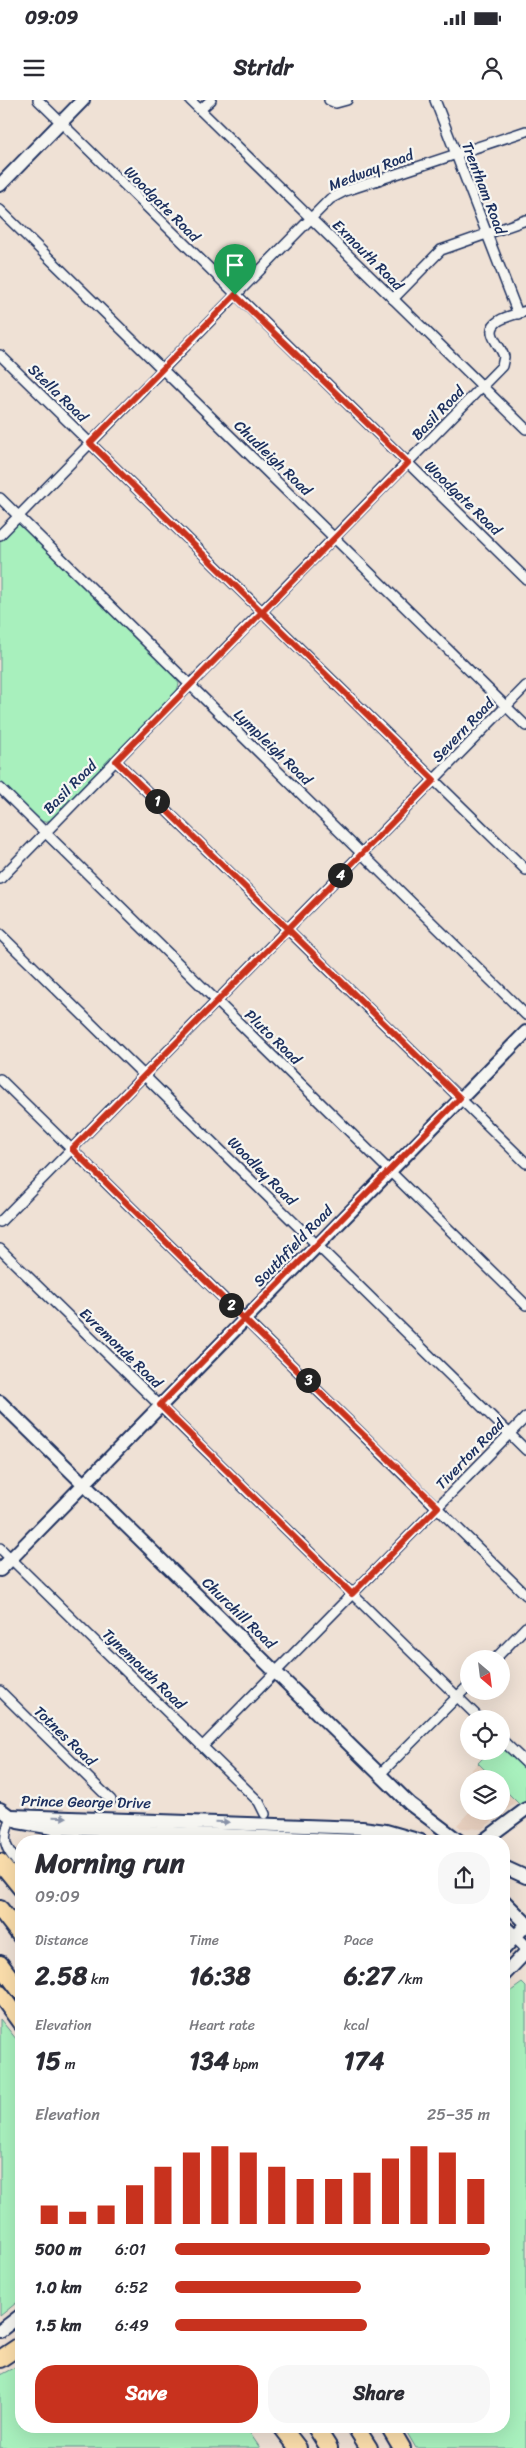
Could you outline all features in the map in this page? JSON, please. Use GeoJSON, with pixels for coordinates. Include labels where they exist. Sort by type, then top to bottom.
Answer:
{"type":"FeatureCollection","features":[{"type":"Feature","properties":{"kind":"highway"},"geometry":{"type":"LineString","coordinates":[[0,1862],[15,1881]]}},
{"type":"Feature","properties":{"kind":"highway"},"geometry":{"type":"LineString","coordinates":[[0,1909],[15,1928]]}},
{"type":"Feature","properties":{"kind":"highway"},"geometry":{"type":"LineString","coordinates":[[0,1964],[15,1984]]}},
{"type":"Feature","properties":{"kind":"highway"},"geometry":{"type":"LineString","coordinates":[[0,1994],[15,2015]]}},
{"type":"Feature","properties":{"kind":"highway"},"geometry":{"type":"LineString","coordinates":[[0,2359],[15,2348]]}},
{"type":"Feature","properties":{"kind":"highway"},"geometry":{"type":"LineString","coordinates":[[286,2433],[298,2448]]}},
{"type":"Feature","properties":{"kind":"highway"},"geometry":{"type":"LineString","coordinates":[[319,2433],[329,2448]]}},
{"type":"Feature","properties":{"kind":"highway"},"geometry":{"type":"LineString","coordinates":[[359,2433],[369,2448]]}},
{"type":"Feature","properties":{"kind":"highway"},"geometry":{"type":"LineString","coordinates":[[393,2433],[402,2448]]}},
{"type":"Feature","properties":{"kind":"street","name":"Woodgate Road"},"geometry":{"type":"LineString","coordinates":[[38,100],[526,579]]}},
{"type":"Feature","properties":{"kind":"street"},"geometry":{"type":"LineString","coordinates":[[0,185],[83,100]]}},
{"type":"Feature","properties":{"kind":"street","name":"Exmouth Road"},"geometry":{"type":"LineString","coordinates":[[190,100],[526,429]]}},
{"type":"Feature","properties":{"kind":"street"},"geometry":{"type":"LineString","coordinates":[[200,110],[211,100]]}},
{"type":"Feature","properties":{"kind":"street"},"geometry":{"type":"LineString","coordinates":[[329,100],[336,103],[347,100]]}},
{"type":"Feature","properties":{"kind":"street","name":"Trentham Road"},"geometry":{"type":"LineString","coordinates":[[434,100],[486,232],[522,312]]}},
{"type":"Feature","properties":{"kind":"street","name":"Medway Road"},"geometry":{"type":"LineString","coordinates":[[0,535],[330,199],[339,194],[526,131]]}},
{"type":"Feature","properties":{"kind":"street","name":"Chudleigh Road"},"geometry":{"type":"LineString","coordinates":[[0,210],[526,726]]}},
{"type":"Feature","properties":{"kind":"street"},"geometry":{"type":"LineString","coordinates":[[393,299],[441,250],[486,232],[526,220]]}},
{"type":"Feature","properties":{"kind":"street","name":"Basil Road"},"geometry":{"type":"LineString","coordinates":[[0,879],[502,366],[504,354],[492,335],[494,325],[499,320],[522,312]]}},
{"type":"Feature","properties":{"kind":"street","name":"Stella Road"},"geometry":{"type":"LineString","coordinates":[[0,355],[526,870]]}},
{"type":"Feature","properties":{"kind":"street","name":"Lympleigh Road"},"geometry":{"type":"LineString","coordinates":[[0,498],[526,1015]]}},
{"type":"Feature","properties":{"kind":"street","name":"Severn Road"},"geometry":{"type":"LineString","coordinates":[[0,1222],[526,686]]}},
{"type":"Feature","properties":{"kind":"street"},"geometry":{"type":"LineString","coordinates":[[116,761],[526,1163]]}},
{"type":"Feature","properties":{"kind":"street","name":"Pluto Road"},"geometry":{"type":"LineString","coordinates":[[0,788],[526,1305]]}},
{"type":"Feature","properties":{"kind":"street","name":"Woodley Road"},"geometry":{"type":"LineString","coordinates":[[0,934],[526,1450]]}},
{"type":"Feature","properties":{"kind":"street","name":"Southfield Road"},"geometry":{"type":"LineString","coordinates":[[0,1570],[526,1032]]}},
{"type":"Feature","properties":{"kind":"street"},"geometry":{"type":"LineString","coordinates":[[0,1079],[526,1595]]}},
{"type":"Feature","properties":{"kind":"street","name":"Evremonde Road"},"geometry":{"type":"LineString","coordinates":[[0,1249],[471,1710]]}},
{"type":"Feature","properties":{"kind":"street","name":"Churchill Road"},"geometry":{"type":"LineString","coordinates":[[0,1402],[380,1774],[426,1818],[450,1835]]}},
{"type":"Feature","properties":{"kind":"street","name":"Tiverton Road"},"geometry":{"type":"LineString","coordinates":[[204,1746],[526,1417]]}},
{"type":"Feature","properties":{"kind":"street","name":"Tynemouth Road"},"geometry":{"type":"LineString","coordinates":[[0,1548],[260,1802],[265,1814]]}},
{"type":"Feature","properties":{"kind":"street"},"geometry":{"type":"LineString","coordinates":[[504,1650],[526,1627]]}},
{"type":"Feature","properties":{"kind":"street","name":"Totnes Road"},"geometry":{"type":"LineString","coordinates":[[0,1691],[111,1800]]}},
{"type":"Feature","properties":{"kind":"street"},"geometry":{"type":"LineString","coordinates":[[380,1774],[460,1694]]}},
{"type":"Feature","properties":{"kind":"street"},"geometry":{"type":"LineString","coordinates":[[510,1748],[526,1763]]}},
{"type":"Feature","properties":{"kind":"street"},"geometry":{"type":"LineString","coordinates":[[0,1809],[11,1816],[5,1832],[4,1843],[15,1859]]}},
{"type":"Feature","properties":{"kind":"street"},"geometry":{"type":"LineString","coordinates":[[491,1835],[526,1810]]}},
{"type":"Feature","properties":{"kind":"street","name":"Prince George Drive"},"geometry":{"type":"LineString","coordinates":[[11,1816],[18,1822],[31,1826],[119,1835]]}},
{"type":"Feature","properties":{"kind":"street","name":"Prince George Drive"},"geometry":{"type":"LineString","coordinates":[[11,1816],[362,1828],[400,1835]]}},
{"type":"Feature","properties":{"kind":"street"},"geometry":{"type":"LineString","coordinates":[[510,1870],[526,1877]]}},
{"type":"Feature","properties":{"kind":"street"},"geometry":{"type":"LineString","coordinates":[[510,1907],[526,1924],[510,1942]]}},
{"type":"Feature","properties":{"kind":"street"},"geometry":{"type":"LineString","coordinates":[[510,1932],[526,1947]]}},
{"type":"Feature","properties":{"kind":"street"},"geometry":{"type":"LineString","coordinates":[[510,1969],[526,1952]]}},
{"type":"Feature","properties":{"kind":"street"},"geometry":{"type":"LineString","coordinates":[[0,2331],[15,2320]]}},
{"type":"Feature","properties":{"kind":"shaded area"},"geometry":{"type":"Polygon","coordinates":[[[478,1763],[485,1770],[471,1770],[478,1763]]]}},
{"type":"Feature","properties":{"kind":"shaded area"},"geometry":{"type":"Polygon","coordinates":[[[510,1795],[517,1802],[510,1807],[510,1795]]]}},
{"type":"Feature","properties":{"kind":"shaded area"},"geometry":{"type":"Polygon","coordinates":[[[462,1820],[494,1820],[482,1829],[461,1828],[457,1825],[462,1820]]]}},
{"type":"Feature","properties":{"kind":"green space"},"geometry":{"type":"Polygon","coordinates":[[[17,521],[176,678],[179,684],[176,694],[51,820],[44,822],[37,819],[0,783],[0,538],[17,521]]]}},
{"type":"Feature","properties":{"kind":"green space"},"geometry":{"type":"Polygon","coordinates":[[[510,1755],[526,1770],[526,1801],[520,1805],[510,1795],[510,1770],[485,1770],[478,1763],[481,1760],[510,1760],[510,1755]]]}},
{"type":"Feature","properties":{"kind":"green space"},"geometry":{"type":"Polygon","coordinates":[[[522,1983],[526,1987],[526,2448],[416,2448],[407,2433],[510,2433],[510,1992],[522,1983]]]}},
{"type":"Feature","properties":{"kind":"green space"},"geometry":{"type":"Polygon","coordinates":[[[0,2019],[15,2038],[15,2304],[0,2316],[0,2019]]]}},
{"type":"Feature","properties":{"kind":"green space"},"geometry":{"type":"Polygon","coordinates":[[[15,2367],[15,2433],[250,2433],[260,2448],[0,2448],[0,2375],[15,2367]]]}},
{"type":"Feature","properties":{"kind":"route"},"geometry":{"type":"LineString","coordinates":[[235,295],[90,443],[262,612],[116,761],[288,929],[72,1149],[244,1319],[160,1405],[352,1594],[438,1507],[244,1319],[460,1098],[288,929],[434,780],[262,612],[408,463],[235,295]]}}]}
